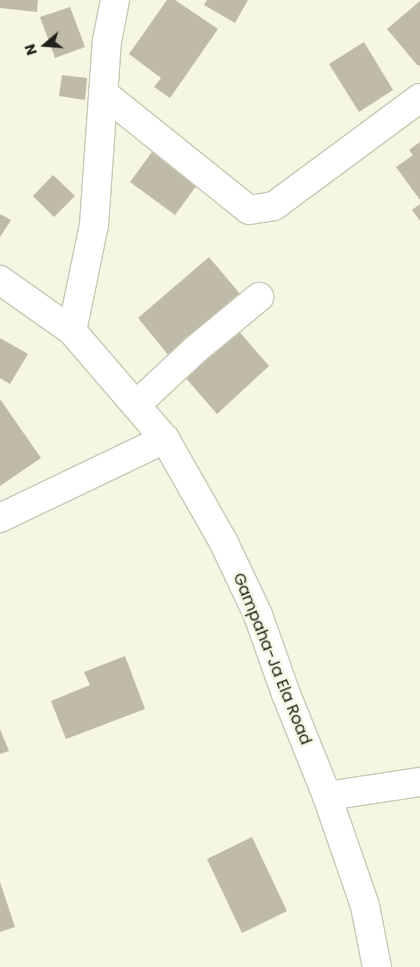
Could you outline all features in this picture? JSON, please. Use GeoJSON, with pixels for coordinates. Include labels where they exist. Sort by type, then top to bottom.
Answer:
{"type":"FeatureCollection","features":[{"type":"Feature","properties":{"kind":"main road"},"geometry":{"type":"LineString","coordinates":[[72,331],[94,225],[107,40],[114,0]]}},
{"type":"Feature","properties":{"kind":"main road"},"geometry":{"type":"LineString","coordinates":[[103,93],[249,210],[274,206],[420,98]]}},
{"type":"Feature","properties":{"kind":"main road","name":"Gampaha-Ja Ela Road"},"geometry":{"type":"LineString","coordinates":[[2,286],[72,331],[136,405],[165,439],[224,543],[258,615],[286,694],[327,796],[365,906],[377,967]]}},
{"type":"Feature","properties":{"kind":"main road"},"geometry":{"type":"LineString","coordinates":[[136,405],[196,349],[260,297]]}},
{"type":"Feature","properties":{"kind":"main road"},"geometry":{"type":"LineString","coordinates":[[0,518],[165,439]]}},
{"type":"Feature","properties":{"kind":"main road"},"geometry":{"type":"LineString","coordinates":[[327,796],[420,782]]}},
{"type":"Feature","properties":{"kind":"building"},"geometry":{"type":"Polygon","coordinates":[[[0,0],[38,0],[37,12],[0,8],[0,0]]]}},
{"type":"Feature","properties":{"kind":"building"},"geometry":{"type":"Polygon","coordinates":[[[167,0],[175,0],[218,29],[170,98],[154,87],[161,78],[129,54],[167,0]]]}},
{"type":"Feature","properties":{"kind":"building"},"geometry":{"type":"Polygon","coordinates":[[[207,0],[248,0],[235,23],[204,5],[207,0]]]}},
{"type":"Feature","properties":{"kind":"building"},"geometry":{"type":"Polygon","coordinates":[[[420,1],[420,65],[418,66],[387,29],[420,1]]]}},
{"type":"Feature","properties":{"kind":"building"},"geometry":{"type":"Polygon","coordinates":[[[70,7],[85,47],[55,58],[40,17],[70,7]]]}},
{"type":"Feature","properties":{"kind":"building"},"geometry":{"type":"Polygon","coordinates":[[[364,42],[393,90],[359,112],[329,64],[364,42]]]}},
{"type":"Feature","properties":{"kind":"building"},"geometry":{"type":"Polygon","coordinates":[[[62,75],[87,78],[85,100],[59,96],[62,75]]]}},
{"type":"Feature","properties":{"kind":"building"},"geometry":{"type":"Polygon","coordinates":[[[420,142],[420,200],[396,167],[413,155],[409,150],[420,142]]]}},
{"type":"Feature","properties":{"kind":"building"},"geometry":{"type":"Polygon","coordinates":[[[152,152],[197,185],[175,215],[130,182],[152,152]]]}},
{"type":"Feature","properties":{"kind":"building"},"geometry":{"type":"Polygon","coordinates":[[[53,175],[75,196],[54,217],[33,196],[53,175]]]}},
{"type":"Feature","properties":{"kind":"building"},"geometry":{"type":"Polygon","coordinates":[[[420,204],[420,221],[412,210],[420,204]]]}},
{"type":"Feature","properties":{"kind":"building"},"geometry":{"type":"Polygon","coordinates":[[[0,214],[11,220],[0,237],[0,214]]]}},
{"type":"Feature","properties":{"kind":"building"},"geometry":{"type":"Polygon","coordinates":[[[209,257],[246,301],[174,362],[138,318],[209,257]]]}},
{"type":"Feature","properties":{"kind":"building"},"geometry":{"type":"Polygon","coordinates":[[[236,328],[269,366],[217,414],[183,375],[236,328]]]}},
{"type":"Feature","properties":{"kind":"building"},"geometry":{"type":"Polygon","coordinates":[[[0,338],[28,354],[10,384],[0,378],[0,338]]]}},
{"type":"Feature","properties":{"kind":"building"},"geometry":{"type":"Polygon","coordinates":[[[0,399],[41,458],[0,486],[0,399]]]}},
{"type":"Feature","properties":{"kind":"building"},"geometry":{"type":"Polygon","coordinates":[[[125,656],[145,709],[66,739],[51,701],[90,685],[84,672],[125,656]]]}},
{"type":"Feature","properties":{"kind":"building"},"geometry":{"type":"Polygon","coordinates":[[[0,729],[9,751],[0,754],[0,729]]]}},
{"type":"Feature","properties":{"kind":"building"},"geometry":{"type":"Polygon","coordinates":[[[252,837],[287,911],[242,933],[207,859],[252,837]]]}},
{"type":"Feature","properties":{"kind":"building"},"geometry":{"type":"Polygon","coordinates":[[[0,882],[15,927],[0,932],[0,882]]]}}]}
